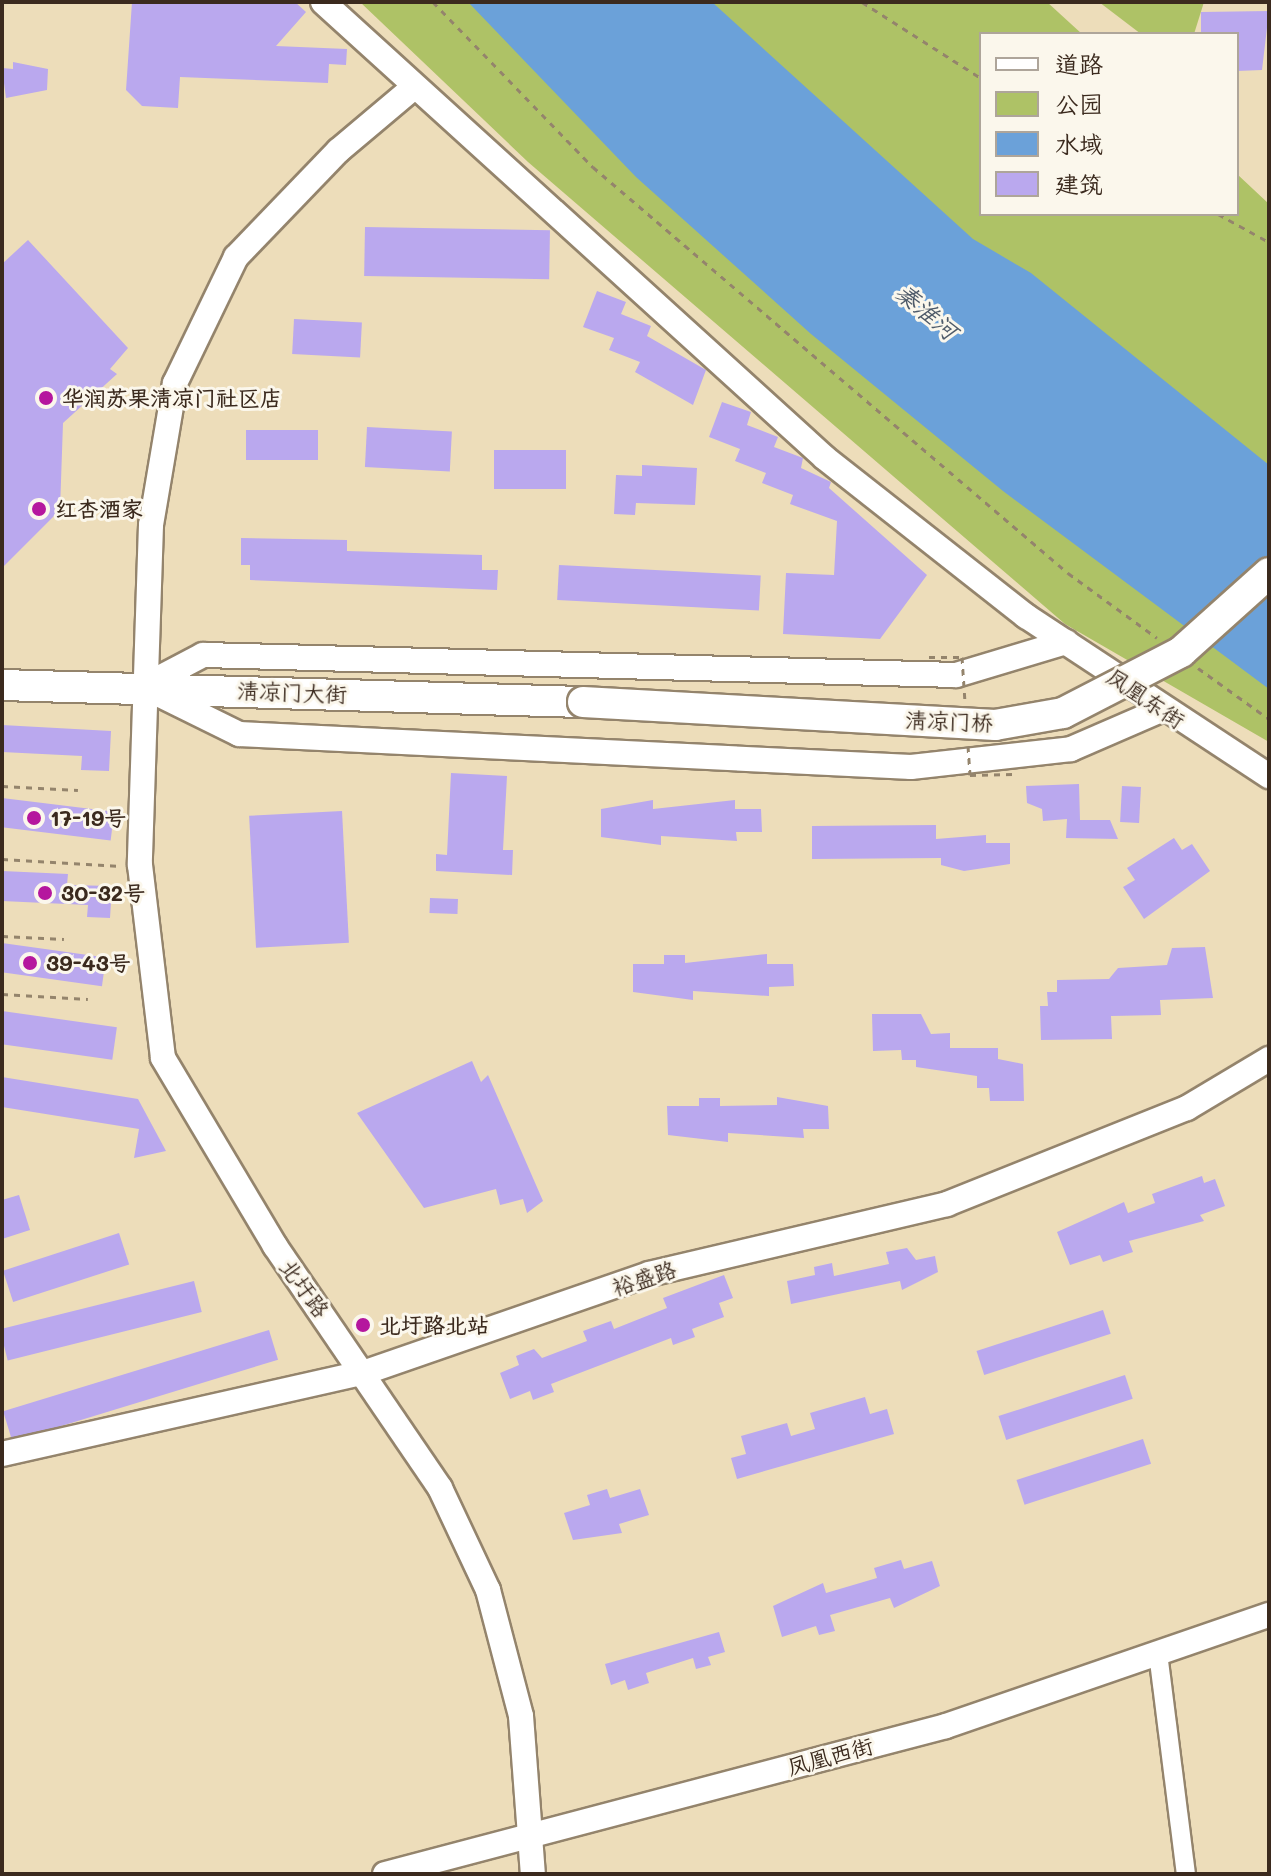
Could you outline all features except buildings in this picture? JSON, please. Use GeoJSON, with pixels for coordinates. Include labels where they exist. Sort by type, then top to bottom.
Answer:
{"type":"FeatureCollection","features":[{"type":"Feature","properties":{"kind":"main road","name":"清凉门桥"},"geometry":{"type":"LineString","coordinates":[[583,702],[995,725],[1063,713],[1181,652],[1269,573]]}},
{"type":"Feature","properties":{"kind":"main road","name":"清凉门大街"},"geometry":{"type":"LineString","coordinates":[[2,685],[583,702]]}},
{"type":"Feature","properties":{"kind":"street","name":"凤凰东街"},"geometry":{"type":"LineString","coordinates":[[323,2],[825,458],[1026,616],[1159,711],[1269,776]]}},
{"type":"Feature","properties":{"kind":"street","name":"北圩路"},"geometry":{"type":"LineString","coordinates":[[414,87],[338,151],[236,257],[175,383],[151,525],[142,687],[140,865],[163,1058],[275,1246],[366,1372],[440,1488],[488,1590],[521,1716],[525,1837],[533,1874]]}},
{"type":"Feature","properties":{"kind":"street"},"geometry":{"type":"LineString","coordinates":[[142,687],[203,655],[956,675],[1066,642]]}},
{"type":"Feature","properties":{"kind":"street"},"geometry":{"type":"LineString","coordinates":[[142,687],[239,734],[911,767],[1071,749],[1159,711]]}},
{"type":"Feature","properties":{"kind":"street","name":"裕盛路"},"geometry":{"type":"LineString","coordinates":[[2,1454],[366,1372],[649,1274],[947,1204],[1187,1108],[1269,1059]]}},
{"type":"Feature","properties":{"kind":"street","name":"凤凰西街"},"geometry":{"type":"LineString","coordinates":[[385,1874],[946,1726],[1269,1615]]}},
{"type":"Feature","properties":{"kind":"street"},"geometry":{"type":"LineString","coordinates":[[1158,1653],[1186,1874]]}},
{"type":"Feature","properties":{"kind":"path"},"geometry":{"type":"LineString","coordinates":[[433,2],[593,167],[1068,573],[1168,646]]}},
{"type":"Feature","properties":{"kind":"path"},"geometry":{"type":"LineString","coordinates":[[862,2],[979,77]]}},
{"type":"Feature","properties":{"kind":"path"},"geometry":{"type":"LineString","coordinates":[[1222,216],[1269,242]]}},
{"type":"Feature","properties":{"kind":"path"},"geometry":{"type":"LineString","coordinates":[[1194,665],[1269,719]]}},
{"type":"Feature","properties":{"kind":"path"},"geometry":{"type":"LineString","coordinates":[[2,786],[78,790]]}},
{"type":"Feature","properties":{"kind":"path"},"geometry":{"type":"LineString","coordinates":[[2,859],[100,865]]}},
{"type":"Feature","properties":{"kind":"path"},"geometry":{"type":"LineString","coordinates":[[2,936],[64,939]]}},
{"type":"Feature","properties":{"kind":"path"},"geometry":{"type":"LineString","coordinates":[[2,994],[88,999]]}},
{"type":"Feature","properties":{"kind":"green space"},"geometry":{"type":"Polygon","coordinates":[[[360,2],[1047,2],[1080,32],[979,32],[979,216],[1239,216],[1239,176],[1269,204],[1269,742],[1065,624],[528,162],[360,2]]]}},
{"type":"Feature","properties":{"kind":"green space"},"geometry":{"type":"Polygon","coordinates":[[[1099,2],[1204,2],[1195,32],[1138,32],[1099,2]]]}},
{"type":"Feature","properties":{"kind":"water","name":"秦淮河"},"geometry":{"type":"Polygon","coordinates":[[[468,2],[712,2],[973,239],[1031,273],[1269,465],[1269,689],[1003,491],[811,334],[636,177],[468,2]]]}},
{"type":"Feature","properties":{"kind":"place","name":"华润苏果清凉门社区店"},"geometry":{"type":"Point","coordinates":[46,398]}},
{"type":"Feature","properties":{"kind":"place","name":"红杏酒家"},"geometry":{"type":"Point","coordinates":[39,509]}},
{"type":"Feature","properties":{"kind":"place","name":"17-19号"},"geometry":{"type":"Point","coordinates":[34,818]}},
{"type":"Feature","properties":{"kind":"place","name":"30-32号"},"geometry":{"type":"Point","coordinates":[45,893]}},
{"type":"Feature","properties":{"kind":"place","name":"39-43号"},"geometry":{"type":"Point","coordinates":[30,963]}},
{"type":"Feature","properties":{"kind":"place","name":"北圩路北站"},"geometry":{"type":"Point","coordinates":[363,1325]}}]}
